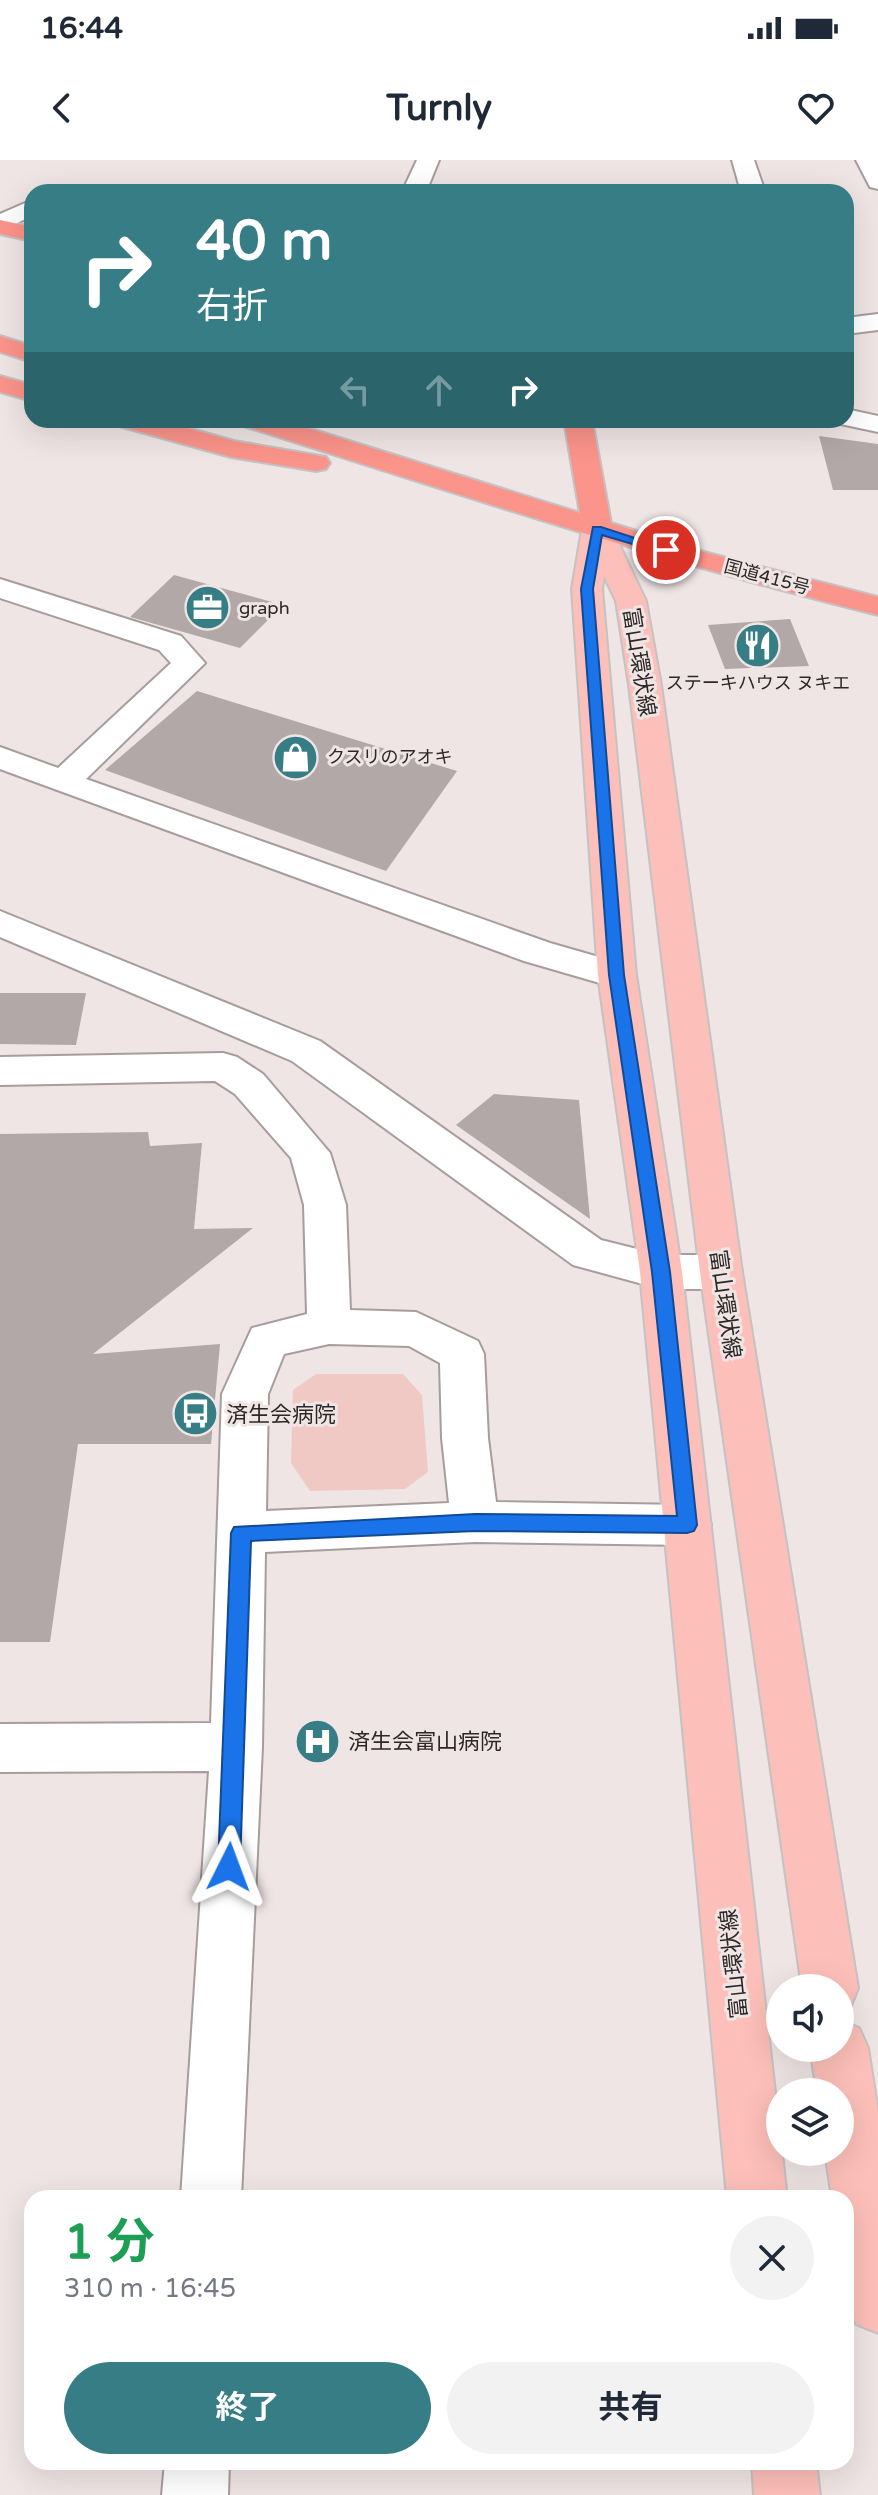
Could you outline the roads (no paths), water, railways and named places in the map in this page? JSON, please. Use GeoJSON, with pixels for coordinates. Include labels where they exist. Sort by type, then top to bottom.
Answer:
{"type":"FeatureCollection","features":[{"type":"Feature","properties":{"kind":"highway"},"geometry":{"type":"LineString","coordinates":[[0,225],[24,232]]}},
{"type":"Feature","properties":{"kind":"highway"},"geometry":{"type":"LineString","coordinates":[[0,344],[24,352]]}},
{"type":"Feature","properties":{"kind":"highway"},"geometry":{"type":"LineString","coordinates":[[0,384],[24,391]]}},
{"type":"Feature","properties":{"kind":"highway","name":"国道415号"},"geometry":{"type":"LineString","coordinates":[[157,428],[231,449],[472,490]]}},
{"type":"Feature","properties":{"kind":"highway","name":"国道415号"},"geometry":{"type":"LineString","coordinates":[[279,428],[597,529],[878,606]]}},
{"type":"Feature","properties":{"kind":"highway"},"geometry":{"type":"LineString","coordinates":[[579,428],[597,529]]}},
{"type":"Feature","properties":{"kind":"main road","name":"富山環状線"},"geometry":{"type":"LineString","coordinates":[[597,529],[587,589],[617,975],[661,1272],[756,2190]]}},
{"type":"Feature","properties":{"kind":"main road","name":"富山環状線"},"geometry":{"type":"LineString","coordinates":[[597,529],[631,601],[647,701],[721,1272],[828,1974]]}},
{"type":"Feature","properties":{"kind":"main road"},"geometry":{"type":"LineString","coordinates":[[841,2062],[878,2302]]}},
{"type":"Feature","properties":{"kind":"main road"},"geometry":{"type":"LineString","coordinates":[[785,2470],[787,2495]]}},
{"type":"Feature","properties":{"kind":"street"},"geometry":{"type":"LineString","coordinates":[[418,184],[428,160]]}},
{"type":"Feature","properties":{"kind":"street"},"geometry":{"type":"LineString","coordinates":[[743,160],[750,184]]}},
{"type":"Feature","properties":{"kind":"street"},"geometry":{"type":"LineString","coordinates":[[867,160],[878,182]]}},
{"type":"Feature","properties":{"kind":"street"},"geometry":{"type":"LineString","coordinates":[[0,198],[24,199]]}},
{"type":"Feature","properties":{"kind":"street"},"geometry":{"type":"LineString","coordinates":[[0,225],[24,212]]}},
{"type":"Feature","properties":{"kind":"street"},"geometry":{"type":"LineString","coordinates":[[854,325],[878,322]]}},
{"type":"Feature","properties":{"kind":"street"},"geometry":{"type":"LineString","coordinates":[[854,419],[878,424]]}},
{"type":"Feature","properties":{"kind":"street"},"geometry":{"type":"LineString","coordinates":[[0,588],[170,643],[189,663],[63,782]]}},
{"type":"Feature","properties":{"kind":"street"},"geometry":{"type":"LineString","coordinates":[[0,757],[537,952],[617,975]]}},
{"type":"Feature","properties":{"kind":"street"},"geometry":{"type":"LineString","coordinates":[[0,923],[306,1051],[588,1253],[661,1272],[721,1272]]}},
{"type":"Feature","properties":{"kind":"street"},"geometry":{"type":"LineString","coordinates":[[0,1071],[223,1067],[249,1084],[310,1153],[325,1205],[329,1327]]}},
{"type":"Feature","properties":{"kind":"street"},"geometry":{"type":"LineString","coordinates":[[211,2190],[236,1747],[245,1394],[268,1340],[329,1327],[416,1329],[462,1354],[465,1438],[475,1522]]}},
{"type":"Feature","properties":{"kind":"street"},"geometry":{"type":"LineString","coordinates":[[241,1533],[475,1522],[687,1525]]}},
{"type":"Feature","properties":{"kind":"street"},"geometry":{"type":"LineString","coordinates":[[0,1748],[236,1747]]}},
{"type":"Feature","properties":{"kind":"street"},"geometry":{"type":"LineString","coordinates":[[195,2495],[197,2470]]}},
{"type":"Feature","properties":{"kind":"place","name":"graph"},"geometry":{"type":"Point","coordinates":[208,608]}},
{"type":"Feature","properties":{"kind":"place","name":"ステーキハウス ヌキエ"},"geometry":{"type":"Point","coordinates":[758,645]}},
{"type":"Feature","properties":{"kind":"place","name":"クスリのアオキ"},"geometry":{"type":"Point","coordinates":[296,757]}},
{"type":"Feature","properties":{"kind":"place","name":"済生会病院"},"geometry":{"type":"Point","coordinates":[195,1414]}},
{"type":"Feature","properties":{"kind":"place","name":"済生会富山病院"},"geometry":{"type":"Point","coordinates":[317,1741]}}]}
